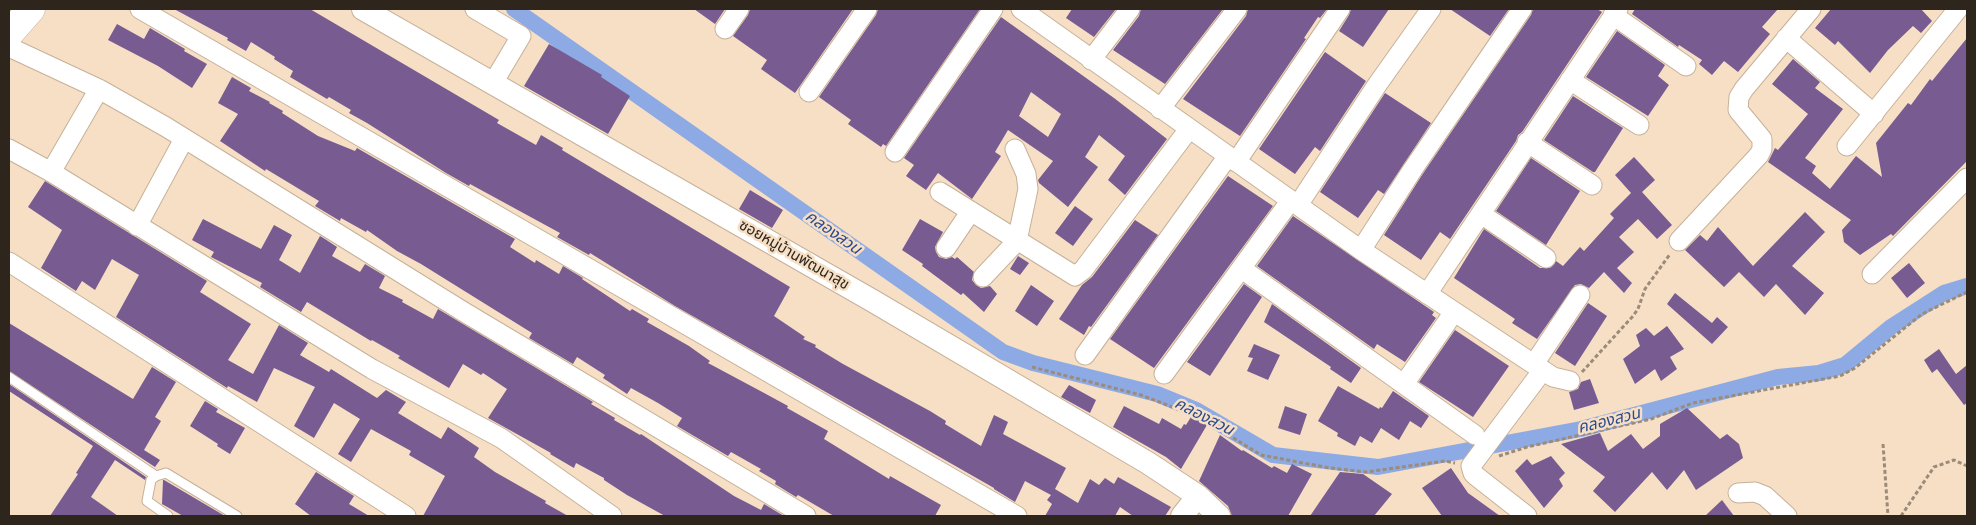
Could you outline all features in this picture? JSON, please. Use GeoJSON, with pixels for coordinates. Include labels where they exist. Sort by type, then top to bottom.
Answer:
{"type":"FeatureCollection","features":[{"type":"Feature","properties":{"kind":"main road"},"geometry":{"type":"LineString","coordinates":[[9,34],[31,9]]}},
{"type":"Feature","properties":{"kind":"street"},"geometry":{"type":"LineString","coordinates":[[140,9],[1017,516]]}},
{"type":"Feature","properties":{"kind":"street","name":"ซอยหมู่บ้านพัฒนาสุข"},"geometry":{"type":"LineString","coordinates":[[365,9],[873,301],[1148,462],[1198,496],[1219,516]]}},
{"type":"Feature","properties":{"kind":"street"},"geometry":{"type":"LineString","coordinates":[[475,9],[521,36],[493,84]]}},
{"type":"Feature","properties":{"kind":"street"},"geometry":{"type":"LineString","coordinates":[[724,29],[739,9]]}},
{"type":"Feature","properties":{"kind":"street"},"geometry":{"type":"LineString","coordinates":[[809,92],[866,9]]}},
{"type":"Feature","properties":{"kind":"street"},"geometry":{"type":"LineString","coordinates":[[895,152],[993,9]]}},
{"type":"Feature","properties":{"kind":"street"},"geometry":{"type":"LineString","coordinates":[[1021,9],[1361,250],[1538,367],[1558,379],[1570,381]]}},
{"type":"Feature","properties":{"kind":"street"},"geometry":{"type":"LineString","coordinates":[[1091,60],[1130,9]]}},
{"type":"Feature","properties":{"kind":"street"},"geometry":{"type":"LineString","coordinates":[[1160,109],[1237,9]]}},
{"type":"Feature","properties":{"kind":"street"},"geometry":{"type":"LineString","coordinates":[[1086,355],[1232,159],[1340,9]]}},
{"type":"Feature","properties":{"kind":"street"},"geometry":{"type":"LineString","coordinates":[[1361,250],[1413,169],[1522,9]]}},
{"type":"Feature","properties":{"kind":"street"},"geometry":{"type":"LineString","coordinates":[[1679,241],[1760,154],[1762,139],[1742,116],[1738,110],[1738,104],[1744,89],[1811,9]]}},
{"type":"Feature","properties":{"kind":"street"},"geometry":{"type":"LineString","coordinates":[[1847,146],[1958,9]]}},
{"type":"Feature","properties":{"kind":"street"},"geometry":{"type":"LineString","coordinates":[[1164,374],[1294,202],[1429,10]]}},
{"type":"Feature","properties":{"kind":"street"},"geometry":{"type":"LineString","coordinates":[[1427,294],[1615,12],[1686,66]]}},
{"type":"Feature","properties":{"kind":"street"},"geometry":{"type":"LineString","coordinates":[[1786,38],[1874,114]]}},
{"type":"Feature","properties":{"kind":"street"},"geometry":{"type":"LineString","coordinates":[[9,47],[99,89],[166,127],[464,312],[806,516]]}},
{"type":"Feature","properties":{"kind":"street"},"geometry":{"type":"LineString","coordinates":[[1570,80],[1639,125]]}},
{"type":"Feature","properties":{"kind":"street"},"geometry":{"type":"LineString","coordinates":[[51,172],[99,89]]}},
{"type":"Feature","properties":{"kind":"street"},"geometry":{"type":"LineString","coordinates":[[940,192],[1072,276],[1079,275],[1189,129]]}},
{"type":"Feature","properties":{"kind":"street"},"geometry":{"type":"LineString","coordinates":[[137,226],[184,139]]}},
{"type":"Feature","properties":{"kind":"street"},"geometry":{"type":"LineString","coordinates":[[1528,142],[1592,185]]}},
{"type":"Feature","properties":{"kind":"street"},"geometry":{"type":"LineString","coordinates":[[9,149],[51,172],[372,369],[501,438],[612,516]]}},
{"type":"Feature","properties":{"kind":"street"},"geometry":{"type":"LineString","coordinates":[[983,277],[1017,241],[1028,189],[1026,174],[1015,149]]}},
{"type":"Feature","properties":{"kind":"street"},"geometry":{"type":"LineString","coordinates":[[1872,274],[1967,178]]}},
{"type":"Feature","properties":{"kind":"street"},"geometry":{"type":"LineString","coordinates":[[946,248],[971,211]]}},
{"type":"Feature","properties":{"kind":"street"},"geometry":{"type":"LineString","coordinates":[[1481,214],[1546,258]]}},
{"type":"Feature","properties":{"kind":"street"},"geometry":{"type":"LineString","coordinates":[[9,262],[406,516]]}},
{"type":"Feature","properties":{"kind":"street"},"geometry":{"type":"LineString","coordinates":[[1242,269],[1475,435]]}},
{"type":"Feature","properties":{"kind":"street"},"geometry":{"type":"LineString","coordinates":[[1527,516],[1473,473],[1471,466],[1502,424],[1580,295]]}},
{"type":"Feature","properties":{"kind":"street"},"geometry":{"type":"LineString","coordinates":[[1404,384],[1454,312]]}},
{"type":"Feature","properties":{"kind":"street"},"geometry":{"type":"LineString","coordinates":[[1738,493],[1755,492],[1765,496],[1787,516]]}},
{"type":"Feature","properties":{"kind":"street"},"geometry":{"type":"LineString","coordinates":[[1182,516],[1198,496]]}},
{"type":"Feature","properties":{"kind":"lane"},"geometry":{"type":"LineString","coordinates":[[9,378],[156,476]]}},
{"type":"Feature","properties":{"kind":"lane"},"geometry":{"type":"LineString","coordinates":[[168,516],[147,501],[151,480],[166,472],[234,515]]}},
{"type":"Feature","properties":{"kind":"path"},"geometry":{"type":"LineString","coordinates":[[1570,381],[1577,378],[1638,310],[1645,290],[1679,241]]}},
{"type":"Feature","properties":{"kind":"path"},"geometry":{"type":"LineString","coordinates":[[1032,367],[1142,395],[1201,418],[1261,455],[1330,468],[1366,472],[1445,460],[1471,466],[1527,447],[1651,419],[1693,402],[1840,376],[1855,368],[1922,314],[1967,292]]}},
{"type":"Feature","properties":{"kind":"path"},"geometry":{"type":"LineString","coordinates":[[1883,444],[1888,516]]}},
{"type":"Feature","properties":{"kind":"path"},"geometry":{"type":"LineString","coordinates":[[1901,516],[1934,467],[1954,460],[1967,466]]}},
{"type":"Feature","properties":{"kind":"building"},"geometry":{"type":"Polygon","coordinates":[[[174,9],[310,9],[499,120],[497,123],[536,145],[541,135],[563,148],[562,150],[790,287],[774,316],[805,337],[803,339],[816,345],[815,347],[930,411],[946,421],[945,424],[981,446],[994,415],[1008,422],[1003,434],[1066,468],[1055,489],[1078,503],[1090,479],[1099,485],[1105,478],[1114,484],[1118,477],[1171,507],[1165,516],[1133,516],[1120,507],[1115,516],[1045,516],[1052,504],[1047,500],[1051,495],[1025,481],[1015,502],[994,488],[675,306],[590,253],[589,255],[557,237],[560,233],[446,173],[349,113],[351,110],[329,97],[327,99],[290,77],[293,71],[251,42],[246,51],[227,40],[228,38],[174,9]]]}},
{"type":"Feature","properties":{"kind":"building"},"geometry":{"type":"Polygon","coordinates":[[[694,9],[725,9],[715,24],[694,9]]]}},
{"type":"Feature","properties":{"kind":"building"},"geometry":{"type":"Polygon","coordinates":[[[750,9],[853,9],[795,93],[761,69],[767,60],[733,36],[748,15],[750,9]]]}},
{"type":"Feature","properties":{"kind":"building"},"geometry":{"type":"Polygon","coordinates":[[[878,9],[980,9],[886,146],[883,144],[881,147],[848,124],[851,120],[819,97],[876,15],[878,9]]]}},
{"type":"Feature","properties":{"kind":"building"},"geometry":{"type":"Polygon","coordinates":[[[1072,9],[1116,9],[1094,37],[1066,18],[1072,9]]]}},
{"type":"Feature","properties":{"kind":"building"},"geometry":{"type":"Polygon","coordinates":[[[1141,9],[1223,9],[1165,84],[1113,50],[1139,16],[1141,9]]]}},
{"type":"Feature","properties":{"kind":"building"},"geometry":{"type":"Polygon","coordinates":[[[1248,9],[1327,9],[1320,18],[1318,17],[1304,38],[1306,39],[1240,136],[1183,99],[1246,16],[1248,9]]]}},
{"type":"Feature","properties":{"kind":"building"},"geometry":{"type":"Polygon","coordinates":[[[1351,9],[1389,9],[1363,47],[1339,31],[1351,9]]]}},
{"type":"Feature","properties":{"kind":"building"},"geometry":{"type":"Polygon","coordinates":[[[1450,9],[1509,9],[1490,36],[1450,9]]]}},
{"type":"Feature","properties":{"kind":"building"},"geometry":{"type":"Polygon","coordinates":[[[1533,9],[1597,9],[1602,12],[1450,239],[1440,232],[1421,260],[1384,235],[1422,175],[1531,15],[1533,9]]]}},
{"type":"Feature","properties":{"kind":"building"},"geometry":{"type":"Polygon","coordinates":[[[1635,9],[1778,9],[1762,27],[1770,34],[1738,72],[1724,61],[1712,75],[1699,64],[1702,60],[1679,45],[1678,47],[1632,14],[1635,9]]]}},
{"type":"Feature","properties":{"kind":"building"},"geometry":{"type":"Polygon","coordinates":[[[1831,9],[1921,9],[1932,21],[1921,33],[1913,26],[1888,50],[1870,73],[1838,41],[1835,45],[1815,28],[1831,9]]]}},
{"type":"Feature","properties":{"kind":"building"},"geometry":{"type":"Polygon","coordinates":[[[1001,17],[1114,98],[1167,139],[1125,195],[1108,180],[1125,156],[1099,135],[1085,157],[1098,167],[1068,207],[1039,183],[1038,180],[1053,161],[1008,130],[995,152],[1001,156],[972,199],[938,173],[926,190],[906,176],[914,165],[904,158],[1001,17]],[[1031,92],[1019,116],[1048,137],[1061,114],[1031,92]]]}},
{"type":"Feature","properties":{"kind":"building"},"geometry":{"type":"Polygon","coordinates":[[[117,24],[144,39],[150,28],[207,64],[192,88],[158,66],[108,40],[117,24]]]}},
{"type":"Feature","properties":{"kind":"building"},"geometry":{"type":"Polygon","coordinates":[[[1617,31],[1665,65],[1658,76],[1669,85],[1648,116],[1586,77],[1617,31]]]}},
{"type":"Feature","properties":{"kind":"building"},"geometry":{"type":"Polygon","coordinates":[[[1967,38],[1967,161],[1893,236],[1891,234],[1860,255],[1844,242],[1842,230],[1851,220],[1768,162],[1775,148],[1778,150],[1808,114],[1772,84],[1793,59],[1820,82],[1815,88],[1843,109],[1805,158],[1816,166],[1812,173],[1830,189],[1856,156],[1882,177],[1876,143],[1908,103],[1911,105],[1930,79],[1932,81],[1967,38]]]}},
{"type":"Feature","properties":{"kind":"building"},"geometry":{"type":"Polygon","coordinates":[[[549,44],[602,75],[601,77],[630,96],[608,134],[524,86],[549,44]]]}},
{"type":"Feature","properties":{"kind":"building"},"geometry":{"type":"Polygon","coordinates":[[[1325,52],[1366,81],[1320,151],[1315,147],[1295,174],[1259,149],[1325,52]]]}},
{"type":"Feature","properties":{"kind":"building"},"geometry":{"type":"Polygon","coordinates":[[[232,77],[251,88],[249,91],[270,102],[283,111],[282,113],[318,136],[355,151],[357,148],[515,239],[510,247],[535,263],[536,260],[559,274],[563,266],[630,311],[632,309],[649,319],[647,322],[689,346],[710,361],[708,363],[788,406],[787,408],[828,431],[824,439],[889,479],[890,476],[941,505],[935,516],[834,516],[798,495],[796,497],[775,484],[776,481],[759,471],[761,469],[731,452],[728,456],[677,426],[682,418],[658,403],[631,388],[627,394],[603,378],[605,375],[577,357],[573,364],[529,338],[532,333],[397,251],[367,230],[366,232],[341,218],[340,221],[315,206],[319,201],[266,169],[265,171],[220,141],[238,114],[218,103],[232,77]]]}},
{"type":"Feature","properties":{"kind":"building"},"geometry":{"type":"Polygon","coordinates":[[[1385,93],[1431,123],[1384,194],[1378,190],[1358,218],[1320,192],[1385,93]]]}},
{"type":"Feature","properties":{"kind":"building"},"geometry":{"type":"Polygon","coordinates":[[[1573,96],[1623,128],[1595,172],[1544,140],[1573,96]]]}},
{"type":"Feature","properties":{"kind":"building"},"geometry":{"type":"Polygon","coordinates":[[[1634,157],[1655,180],[1642,192],[1672,225],[1657,239],[1638,219],[1619,237],[1634,252],[1617,268],[1632,283],[1624,293],[1604,272],[1589,288],[1581,284],[1575,285],[1537,339],[1512,323],[1515,319],[1454,278],[1484,229],[1540,268],[1550,268],[1556,261],[1563,266],[1580,247],[1584,251],[1614,218],[1610,214],[1631,193],[1615,175],[1634,157]]]}},
{"type":"Feature","properties":{"kind":"building"},"geometry":{"type":"Polygon","coordinates":[[[1531,158],[1580,191],[1546,245],[1496,211],[1531,158]]]}},
{"type":"Feature","properties":{"kind":"building"},"geometry":{"type":"Polygon","coordinates":[[[1228,176],[1273,206],[1154,368],[1110,339],[1228,176]]]}},
{"type":"Feature","properties":{"kind":"building"},"geometry":{"type":"Polygon","coordinates":[[[45,181],[207,281],[200,292],[251,324],[228,360],[253,374],[279,325],[308,343],[300,355],[329,372],[331,369],[377,398],[386,390],[406,402],[398,413],[441,439],[448,427],[479,448],[474,457],[495,472],[568,516],[423,516],[445,476],[409,455],[411,451],[371,429],[351,462],[338,454],[360,419],[334,403],[314,438],[294,426],[315,387],[274,368],[257,402],[228,386],[227,388],[116,317],[139,275],[112,259],[95,290],[82,281],[76,291],[41,268],[62,230],[28,207],[45,181]]]}},
{"type":"Feature","properties":{"kind":"building"},"geometry":{"type":"Polygon","coordinates":[[[750,190],[783,210],[772,228],[739,209],[750,190]]]}},
{"type":"Feature","properties":{"kind":"building"},"geometry":{"type":"Polygon","coordinates":[[[1075,206],[1093,219],[1073,246],[1055,233],[1075,206]]]}},
{"type":"Feature","properties":{"kind":"building"},"geometry":{"type":"Polygon","coordinates":[[[1805,212],[1825,232],[1792,266],[1824,293],[1805,315],[1776,284],[1764,297],[1739,272],[1724,287],[1685,250],[1700,235],[1707,241],[1718,227],[1753,266],[1805,212]]]}},
{"type":"Feature","properties":{"kind":"building"},"geometry":{"type":"Polygon","coordinates":[[[1293,216],[1434,312],[1432,315],[1436,318],[1405,362],[1377,344],[1374,349],[1257,266],[1293,216]]]}},
{"type":"Feature","properties":{"kind":"building"},"geometry":{"type":"Polygon","coordinates":[[[203,219],[261,249],[274,225],[292,235],[279,260],[300,273],[320,236],[337,247],[332,256],[360,272],[365,264],[385,276],[379,288],[403,300],[402,302],[433,319],[438,309],[593,402],[591,404],[615,418],[614,420],[641,434],[734,496],[761,510],[764,504],[784,516],[665,516],[627,495],[604,480],[604,478],[576,463],[574,468],[488,418],[507,389],[483,373],[481,375],[463,364],[449,388],[398,358],[400,356],[371,341],[307,302],[301,312],[260,287],[262,283],[211,257],[214,252],[192,240],[203,219]]]}},
{"type":"Feature","properties":{"kind":"building"},"geometry":{"type":"Polygon","coordinates":[[[920,219],[943,232],[935,247],[939,257],[946,259],[952,257],[955,259],[957,257],[974,272],[972,280],[976,285],[981,288],[990,286],[997,294],[984,312],[963,293],[961,295],[922,266],[923,264],[902,250],[920,219]]]}},
{"type":"Feature","properties":{"kind":"building"},"geometry":{"type":"Polygon","coordinates":[[[1135,220],[1158,235],[1084,335],[1059,319],[1082,285],[1092,277],[1135,220]]]}},
{"type":"Feature","properties":{"kind":"building"},"geometry":{"type":"Polygon","coordinates":[[[1018,256],[1029,263],[1020,275],[1010,269],[1018,256]]]}},
{"type":"Feature","properties":{"kind":"building"},"geometry":{"type":"Polygon","coordinates":[[[1909,263],[1925,283],[1907,298],[1891,278],[1909,263]]]}},
{"type":"Feature","properties":{"kind":"building"},"geometry":{"type":"Polygon","coordinates":[[[1244,284],[1262,297],[1210,376],[1187,362],[1244,284]]]}},
{"type":"Feature","properties":{"kind":"building"},"geometry":{"type":"Polygon","coordinates":[[[1031,285],[1054,301],[1037,326],[1015,311],[1031,285]]]}},
{"type":"Feature","properties":{"kind":"building"},"geometry":{"type":"Polygon","coordinates":[[[1675,293],[1712,323],[1717,317],[1728,327],[1712,344],[1667,304],[1675,293]]]}},
{"type":"Feature","properties":{"kind":"building"},"geometry":{"type":"Polygon","coordinates":[[[1588,303],[1607,316],[1575,366],[1555,353],[1588,303]]]}},
{"type":"Feature","properties":{"kind":"building"},"geometry":{"type":"Polygon","coordinates":[[[1272,304],[1361,368],[1351,383],[1330,369],[1331,367],[1264,322],[1272,304]]]}},
{"type":"Feature","properties":{"kind":"building"},"geometry":{"type":"Polygon","coordinates":[[[9,323],[133,399],[152,367],[176,382],[155,417],[161,421],[144,450],[160,460],[155,467],[9,371],[9,323]]]}},
{"type":"Feature","properties":{"kind":"building"},"geometry":{"type":"Polygon","coordinates":[[[1667,326],[1684,349],[1670,357],[1677,369],[1661,381],[1655,369],[1635,384],[1623,359],[1640,346],[1636,335],[1646,328],[1654,336],[1667,326]]]}},
{"type":"Feature","properties":{"kind":"building"},"geometry":{"type":"Polygon","coordinates":[[[1455,330],[1509,366],[1473,417],[1419,382],[1455,330]]]}},
{"type":"Feature","properties":{"kind":"building"},"geometry":{"type":"Polygon","coordinates":[[[1254,344],[1280,355],[1268,380],[1247,371],[1253,358],[1248,357],[1254,344]]]}},
{"type":"Feature","properties":{"kind":"building"},"geometry":{"type":"Polygon","coordinates":[[[1939,349],[1956,374],[1967,365],[1967,403],[1964,405],[1937,369],[1932,373],[1924,360],[1939,349]]]}},
{"type":"Feature","properties":{"kind":"building"},"geometry":{"type":"Polygon","coordinates":[[[1590,379],[1599,403],[1574,410],[1569,392],[1578,389],[1581,382],[1590,379]]]}},
{"type":"Feature","properties":{"kind":"building"},"geometry":{"type":"Polygon","coordinates":[[[9,384],[146,477],[145,480],[115,460],[91,497],[118,516],[50,516],[78,474],[76,473],[93,446],[9,391],[9,384]]]}},
{"type":"Feature","properties":{"kind":"building"},"geometry":{"type":"Polygon","coordinates":[[[1069,385],[1096,400],[1090,413],[1061,397],[1069,385]]]}},
{"type":"Feature","properties":{"kind":"building"},"geometry":{"type":"Polygon","coordinates":[[[1338,386],[1379,409],[1380,407],[1382,408],[1393,391],[1429,416],[1421,428],[1410,421],[1399,440],[1381,428],[1372,443],[1360,436],[1355,446],[1337,436],[1338,433],[1318,421],[1338,386]]]}},
{"type":"Feature","properties":{"kind":"building"},"geometry":{"type":"Polygon","coordinates":[[[205,401],[218,409],[216,412],[245,428],[230,454],[190,426],[205,401]]]}},
{"type":"Feature","properties":{"kind":"building"},"geometry":{"type":"Polygon","coordinates":[[[1124,406],[1159,424],[1162,418],[1181,429],[1191,417],[1207,425],[1181,469],[1166,457],[1113,427],[1124,406]]]}},
{"type":"Feature","properties":{"kind":"building"},"geometry":{"type":"Polygon","coordinates":[[[1285,406],[1307,414],[1300,435],[1278,428],[1285,406]]]}},
{"type":"Feature","properties":{"kind":"building"},"geometry":{"type":"Polygon","coordinates":[[[1687,408],[1720,439],[1727,434],[1739,444],[1743,458],[1696,490],[1684,470],[1667,490],[1652,472],[1615,512],[1593,491],[1605,477],[1561,444],[1600,433],[1608,451],[1631,434],[1643,449],[1660,436],[1660,424],[1687,408]]]}},
{"type":"Feature","properties":{"kind":"building"},"geometry":{"type":"Polygon","coordinates":[[[1220,435],[1242,451],[1272,468],[1274,466],[1287,473],[1292,464],[1312,474],[1288,516],[1232,516],[1228,506],[1199,481],[1220,435]]]}},
{"type":"Feature","properties":{"kind":"building"},"geometry":{"type":"Polygon","coordinates":[[[1551,456],[1565,473],[1559,479],[1563,486],[1544,508],[1515,471],[1527,459],[1532,465],[1551,456]]]}},
{"type":"Feature","properties":{"kind":"building"},"geometry":{"type":"Polygon","coordinates":[[[1451,468],[1468,493],[1500,516],[1442,516],[1422,488],[1451,468]]]}},
{"type":"Feature","properties":{"kind":"building"},"geometry":{"type":"Polygon","coordinates":[[[316,472],[354,496],[349,504],[369,516],[311,516],[295,504],[316,472]]]}},
{"type":"Feature","properties":{"kind":"building"},"geometry":{"type":"Polygon","coordinates":[[[1340,472],[1363,474],[1392,494],[1374,516],[1310,516],[1340,472]]]}},
{"type":"Feature","properties":{"kind":"building"},"geometry":{"type":"Polygon","coordinates":[[[163,480],[225,516],[183,516],[162,504],[163,480]]]}},
{"type":"Feature","properties":{"kind":"building"},"geometry":{"type":"Polygon","coordinates":[[[1722,500],[1734,516],[1705,516],[1722,500]]]}},
{"type":"Feature","properties":{"kind":"waterway","name":"คลองสวน"},"geometry":{"type":"LineString","coordinates":[[514,9],[1003,352],[1033,363],[1157,394],[1196,410],[1273,455],[1378,467],[1581,429],[1778,377],[1819,373],[1845,365],[1891,327],[1944,293],[1967,286]]}}]}
